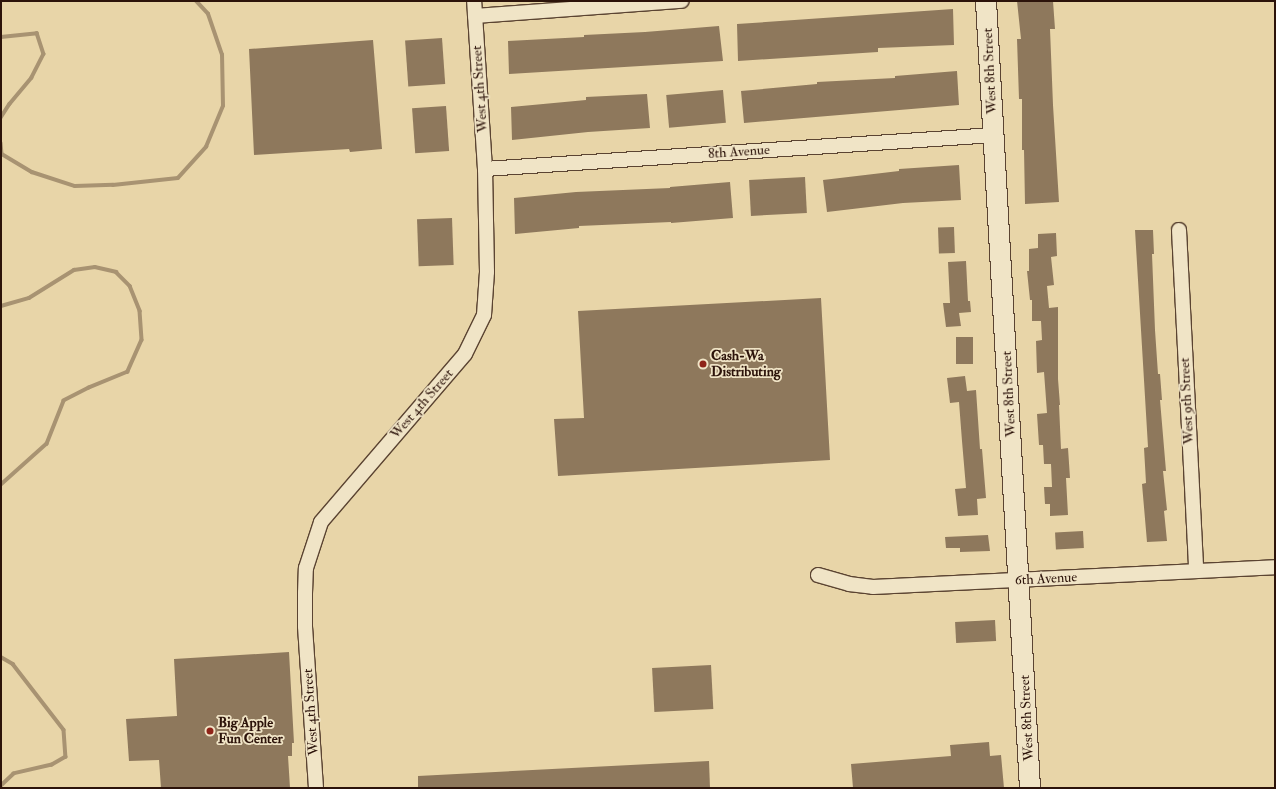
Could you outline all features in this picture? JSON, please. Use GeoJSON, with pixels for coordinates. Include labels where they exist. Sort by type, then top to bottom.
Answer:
{"type":"FeatureCollection","features":[{"type":"Feature","properties":{"kind":"street","name":"West 4th Street"},"geometry":{"type":"LineString","coordinates":[[316,788],[305,626],[306,568],[321,522],[465,354],[484,315],[487,272],[485,169],[474,1]]}},
{"type":"Feature","properties":{"kind":"street"},"geometry":{"type":"LineString","coordinates":[[475,16],[681,1]]}},
{"type":"Feature","properties":{"kind":"street","name":"West 8th Street"},"geometry":{"type":"LineString","coordinates":[[986,1],[1030,788]]}},
{"type":"Feature","properties":{"kind":"street","name":"8th Avenue"},"geometry":{"type":"LineString","coordinates":[[485,169],[994,134]]}},
{"type":"Feature","properties":{"kind":"street","name":"West 9th Street"},"geometry":{"type":"LineString","coordinates":[[1179,230],[1196,571]]}},
{"type":"Feature","properties":{"kind":"street","name":"6th Avenue"},"geometry":{"type":"LineString","coordinates":[[818,575],[849,584],[873,588],[1275,568]]}},
{"type":"Feature","properties":{"kind":"building"},"geometry":{"type":"Polygon","coordinates":[[[1017,1],[1053,1],[1055,29],[1050,29],[1059,202],[1025,204],[1024,150],[1022,150],[1022,99],[1019,99],[1017,39],[1021,39],[1017,1]]]}},
{"type":"Feature","properties":{"kind":"building"},"geometry":{"type":"Polygon","coordinates":[[[953,9],[954,45],[878,48],[878,52],[738,61],[737,24],[953,9]]]}},
{"type":"Feature","properties":{"kind":"building"},"geometry":{"type":"Polygon","coordinates":[[[719,26],[723,61],[509,74],[508,41],[584,37],[584,35],[719,26]]]}},
{"type":"Feature","properties":{"kind":"building"},"geometry":{"type":"Polygon","coordinates":[[[442,38],[445,84],[408,86],[405,41],[442,38]]]}},
{"type":"Feature","properties":{"kind":"building"},"geometry":{"type":"Polygon","coordinates":[[[373,40],[382,149],[350,152],[349,149],[254,155],[249,49],[373,40]]]}},
{"type":"Feature","properties":{"kind":"building"},"geometry":{"type":"Polygon","coordinates":[[[957,71],[959,105],[744,123],[741,91],[817,84],[817,82],[895,78],[895,76],[957,71]]]}},
{"type":"Feature","properties":{"kind":"building"},"geometry":{"type":"Polygon","coordinates":[[[723,90],[726,123],[669,128],[666,95],[723,90]]]}},
{"type":"Feature","properties":{"kind":"building"},"geometry":{"type":"Polygon","coordinates":[[[647,94],[650,128],[588,132],[512,140],[511,107],[586,100],[586,97],[647,94]]]}},
{"type":"Feature","properties":{"kind":"building"},"geometry":{"type":"Polygon","coordinates":[[[446,106],[449,151],[415,153],[412,108],[446,106]]]}},
{"type":"Feature","properties":{"kind":"building"},"geometry":{"type":"Polygon","coordinates":[[[959,165],[961,200],[903,203],[827,212],[823,180],[899,171],[899,169],[959,165]]]}},
{"type":"Feature","properties":{"kind":"building"},"geometry":{"type":"Polygon","coordinates":[[[805,177],[807,213],[751,216],[749,180],[805,177]]]}},
{"type":"Feature","properties":{"kind":"building"},"geometry":{"type":"Polygon","coordinates":[[[730,182],[733,218],[671,223],[579,226],[579,228],[515,234],[514,198],[576,192],[670,188],[730,182]]]}},
{"type":"Feature","properties":{"kind":"building"},"geometry":{"type":"Polygon","coordinates":[[[452,218],[454,265],[419,266],[417,219],[452,218]]]}},
{"type":"Feature","properties":{"kind":"building"},"geometry":{"type":"Polygon","coordinates":[[[954,227],[955,253],[939,254],[938,228],[954,227]]]}},
{"type":"Feature","properties":{"kind":"building"},"geometry":{"type":"Polygon","coordinates":[[[1135,230],[1153,230],[1154,254],[1152,254],[1155,330],[1158,374],[1160,374],[1162,400],[1160,400],[1166,471],[1163,471],[1167,510],[1164,511],[1167,541],[1147,542],[1142,484],[1146,483],[1144,448],[1148,447],[1135,230]]]}},
{"type":"Feature","properties":{"kind":"building"},"geometry":{"type":"Polygon","coordinates":[[[1056,233],[1057,256],[1051,257],[1054,285],[1047,286],[1049,308],[1058,307],[1058,379],[1061,449],[1068,448],[1070,478],[1066,478],[1068,515],[1050,516],[1050,504],[1045,504],[1044,487],[1052,487],[1051,464],[1044,464],[1043,445],[1039,445],[1037,414],[1047,413],[1044,372],[1037,373],[1036,341],[1042,340],[1041,321],[1032,321],[1032,300],[1030,300],[1027,271],[1029,271],[1029,249],[1038,248],[1038,234],[1056,233]]]}},
{"type":"Feature","properties":{"kind":"building"},"geometry":{"type":"Polygon","coordinates":[[[966,261],[968,301],[970,301],[971,312],[959,313],[961,326],[946,327],[943,303],[950,303],[948,262],[966,261]]]}},
{"type":"Feature","properties":{"kind":"building","name":"Cash-Wa Distributing"},"geometry":{"type":"Polygon","coordinates":[[[821,298],[830,460],[558,476],[554,419],[584,418],[578,311],[821,298]]]}},
{"type":"Feature","properties":{"kind":"building"},"geometry":{"type":"Polygon","coordinates":[[[956,337],[973,337],[973,364],[956,364],[956,337]]]}},
{"type":"Feature","properties":{"kind":"building"},"geometry":{"type":"Polygon","coordinates":[[[965,376],[967,391],[976,390],[980,449],[982,449],[986,498],[977,499],[978,515],[958,516],[955,489],[966,488],[959,402],[950,403],[947,378],[965,376]]]}},
{"type":"Feature","properties":{"kind":"building"},"geometry":{"type":"Polygon","coordinates":[[[1083,531],[1084,548],[1056,549],[1055,532],[1083,531]]]}},
{"type":"Feature","properties":{"kind":"building"},"geometry":{"type":"Polygon","coordinates":[[[988,535],[990,551],[960,552],[960,548],[946,548],[945,537],[988,535]]]}},
{"type":"Feature","properties":{"kind":"building"},"geometry":{"type":"Polygon","coordinates":[[[995,620],[996,641],[956,643],[955,622],[995,620]]]}},
{"type":"Feature","properties":{"kind":"building","name":"Big Apple Fun Center"},"geometry":{"type":"Polygon","coordinates":[[[289,652],[294,743],[292,743],[292,756],[288,756],[290,788],[161,788],[159,760],[129,761],[126,719],[177,716],[174,659],[289,652]]]}},
{"type":"Feature","properties":{"kind":"building"},"geometry":{"type":"Polygon","coordinates":[[[711,665],[713,709],[654,712],[652,668],[711,665]]]}},
{"type":"Feature","properties":{"kind":"building"},"geometry":{"type":"Polygon","coordinates":[[[989,742],[990,756],[1001,755],[1004,788],[853,788],[851,764],[951,756],[950,745],[989,742]]]}},
{"type":"Feature","properties":{"kind":"building"},"geometry":{"type":"Polygon","coordinates":[[[709,761],[710,788],[418,788],[418,776],[709,761]]]}},
{"type":"Feature","properties":{"kind":"waterway"},"geometry":{"type":"LineString","coordinates":[[1,143],[2,154],[32,172],[75,186],[113,185],[178,178],[206,147],[223,106],[222,55],[208,14],[196,1]]}},
{"type":"Feature","properties":{"kind":"waterway"},"geometry":{"type":"LineString","coordinates":[[1,37],[37,33],[44,54],[32,78],[10,104],[1,118]]}},
{"type":"Feature","properties":{"kind":"waterway"},"geometry":{"type":"LineString","coordinates":[[1,306],[29,298],[74,270],[95,267],[116,272],[130,286],[140,311],[142,340],[128,372],[89,388],[64,401],[47,444],[1,485]]}},
{"type":"Feature","properties":{"kind":"waterway"},"geometry":{"type":"LineString","coordinates":[[1,657],[13,664],[64,730],[66,757],[52,765],[14,774],[1,786]]}},
{"type":"Feature","properties":{"kind":"place","name":"Cash-Wa Distributing"},"geometry":{"type":"Point","coordinates":[703,364]}},
{"type":"Feature","properties":{"kind":"place","name":"Big Apple Fun Center"},"geometry":{"type":"Point","coordinates":[210,731]}}]}
